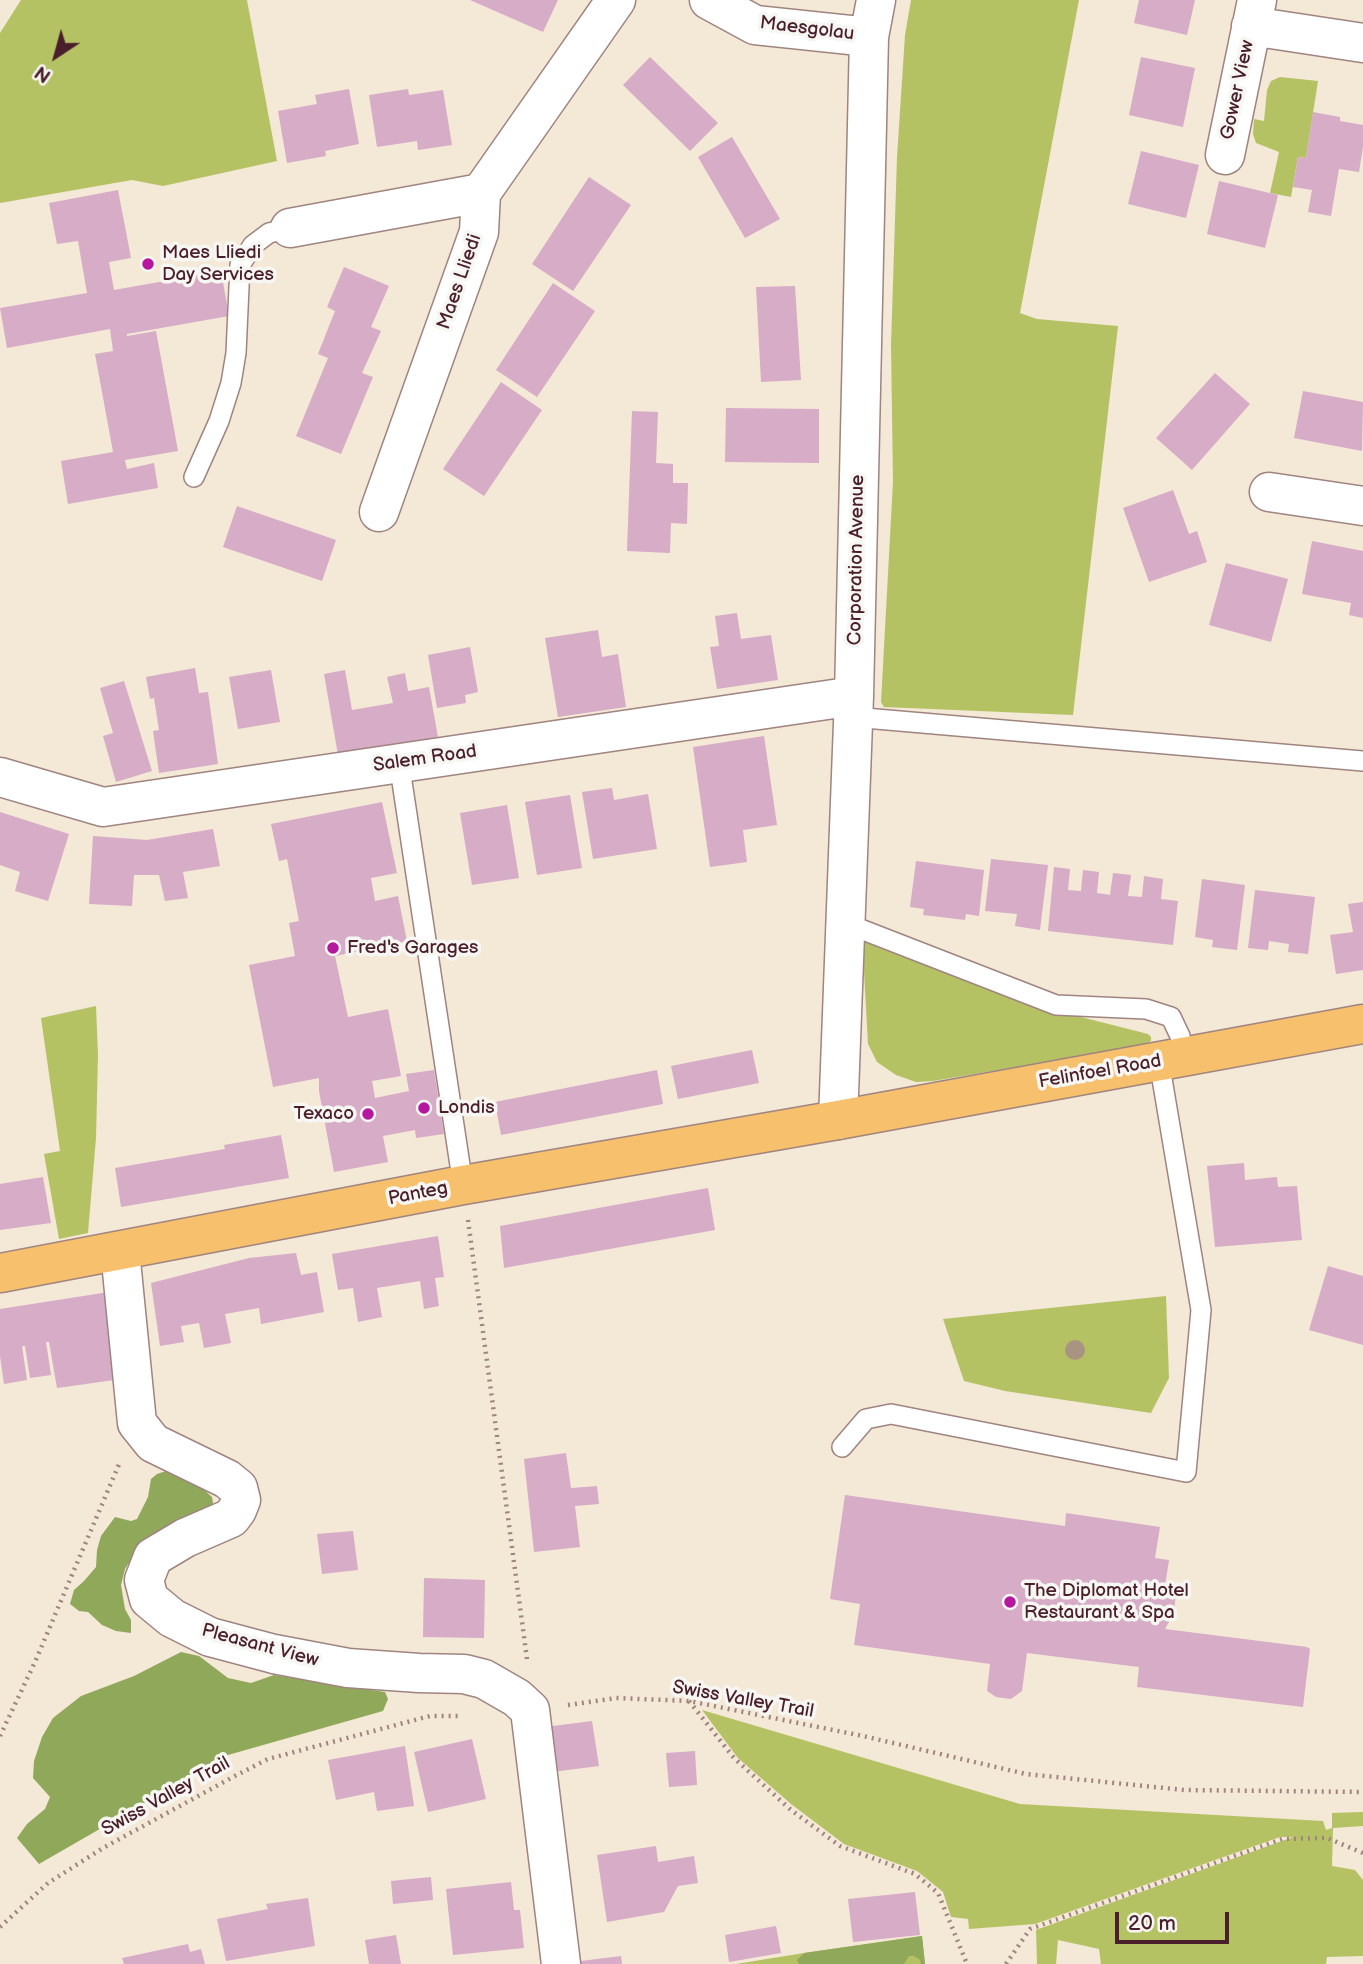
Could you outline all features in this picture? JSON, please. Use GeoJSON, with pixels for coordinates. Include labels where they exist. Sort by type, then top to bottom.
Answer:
{"type":"FeatureCollection","features":[{"type":"Feature","properties":{"kind":"main road","name":"Felinfoel Road"},"geometry":{"type":"LineString","coordinates":[[838,1120],[1363,1024]]}},
{"type":"Feature","properties":{"kind":"main road","name":"Panteg"},"geometry":{"type":"LineString","coordinates":[[0,1273],[463,1185],[838,1120]]}},
{"type":"Feature","properties":{"kind":"street"},"geometry":{"type":"LineString","coordinates":[[290,228],[481,193],[616,0]]}},
{"type":"Feature","properties":{"kind":"street","name":"Maesgolau"},"geometry":{"type":"LineString","coordinates":[[709,0],[755,25],[869,37]]}},
{"type":"Feature","properties":{"kind":"street","name":"Corporation Avenue"},"geometry":{"type":"LineString","coordinates":[[838,1120],[853,706],[869,37],[876,0]]}},
{"type":"Feature","properties":{"kind":"street","name":"Gower View"},"geometry":{"type":"LineString","coordinates":[[1225,155],[1254,13],[1363,43]]}},
{"type":"Feature","properties":{"kind":"street","name":"Maes Lliedi"},"geometry":{"type":"LineString","coordinates":[[379,512],[479,232],[481,193]]}},
{"type":"Feature","properties":{"kind":"street"},"geometry":{"type":"LineString","coordinates":[[1269,492],[1363,506]]}},
{"type":"Feature","properties":{"kind":"street","name":"Salem Road"},"geometry":{"type":"LineString","coordinates":[[0,777],[103,807],[398,762],[853,706]]}},
{"type":"Feature","properties":{"kind":"street"},"geometry":{"type":"LineString","coordinates":[[120,1251],[137,1423]]}},
{"type":"Feature","properties":{"kind":"street","name":"Pleasant View"},"geometry":{"type":"LineString","coordinates":[[137,1423],[159,1447],[228,1479],[237,1488],[241,1500],[231,1518],[185,1538],[153,1557],[144,1580],[149,1600],[172,1618],[210,1637],[274,1654],[348,1668],[419,1674],[464,1674],[484,1679],[517,1698],[530,1710]]}},
{"type":"Feature","properties":{"kind":"street"},"geometry":{"type":"LineString","coordinates":[[530,1710],[561,1964]]}},
{"type":"Feature","properties":{"kind":"lane"},"geometry":{"type":"LineString","coordinates":[[194,477],[219,421],[231,383],[236,353],[240,265],[253,245],[269,233],[290,228]]}},
{"type":"Feature","properties":{"kind":"lane"},"geometry":{"type":"LineString","coordinates":[[853,706],[1363,761]]}},
{"type":"Feature","properties":{"kind":"lane"},"geometry":{"type":"LineString","coordinates":[[398,762],[463,1185]]}},
{"type":"Feature","properties":{"kind":"lane"},"geometry":{"type":"LineString","coordinates":[[842,1447],[866,1419],[891,1414],[1185,1472],[1200,1310],[1171,1059],[1180,1036],[1171,1017],[1146,1010],[1056,1005],[845,923]]}},
{"type":"Feature","properties":{"kind":"path"},"geometry":{"type":"LineString","coordinates":[[463,1185],[524,1644]]}},
{"type":"Feature","properties":{"kind":"path"},"geometry":{"type":"LineString","coordinates":[[0,1736],[137,1423]]}},
{"type":"Feature","properties":{"kind":"path","name":"Swiss Valley Trail"},"geometry":{"type":"LineString","coordinates":[[530,1710],[616,1698],[689,1701],[890,1742],[1026,1774],[1184,1790],[1363,1792]]}},
{"type":"Feature","properties":{"kind":"path"},"geometry":{"type":"LineString","coordinates":[[689,1701],[734,1758],[791,1810],[840,1846],[915,1874],[938,1893],[967,1964]]}},
{"type":"Feature","properties":{"kind":"path","name":"Swiss Valley Trail"},"geometry":{"type":"LineString","coordinates":[[0,1927],[48,1883],[103,1848],[268,1759],[430,1716],[464,1715]]}},
{"type":"Feature","properties":{"kind":"path"},"geometry":{"type":"LineString","coordinates":[[1006,1964],[1030,1929],[1282,1839],[1327,1838],[1363,1853]]}},
{"type":"Feature","properties":{"kind":"green space"},"geometry":{"type":"Polygon","coordinates":[[[21,0],[247,0],[277,161],[163,186],[132,180],[0,203],[0,33],[21,0]]]}},
{"type":"Feature","properties":{"kind":"green space"},"geometry":{"type":"Polygon","coordinates":[[[911,0],[1079,0],[1020,313],[1037,319],[1118,326],[1073,715],[884,707],[881,702],[893,482],[891,345],[897,157],[905,35],[911,0]]]}},
{"type":"Feature","properties":{"kind":"green space"},"geometry":{"type":"Polygon","coordinates":[[[1280,77],[1318,81],[1306,158],[1298,157],[1291,197],[1270,193],[1279,152],[1256,143],[1253,134],[1254,119],[1264,121],[1267,90],[1271,81],[1280,77]]]}},
{"type":"Feature","properties":{"kind":"green space"},"geometry":{"type":"Polygon","coordinates":[[[862,936],[1022,1002],[1148,1034],[1151,1041],[1141,1046],[933,1081],[916,1082],[896,1075],[877,1062],[868,1044],[862,936]]]}},
{"type":"Feature","properties":{"kind":"green space"},"geometry":{"type":"Polygon","coordinates":[[[96,1006],[96,1138],[88,1233],[59,1239],[44,1154],[60,1151],[41,1018],[96,1006]]]}},
{"type":"Feature","properties":{"kind":"green space"},"geometry":{"type":"Polygon","coordinates":[[[1166,1296],[1169,1378],[1151,1413],[1005,1391],[964,1381],[943,1319],[1166,1296]]]}},
{"type":"Feature","properties":{"kind":"green space"},"geometry":{"type":"Polygon","coordinates":[[[166,1471],[203,1489],[212,1497],[213,1503],[211,1508],[137,1550],[125,1569],[121,1585],[125,1609],[131,1620],[131,1633],[116,1631],[102,1625],[88,1612],[79,1611],[70,1604],[74,1590],[96,1567],[101,1536],[115,1517],[131,1521],[137,1519],[148,1497],[151,1479],[166,1471]]]}},
{"type":"Feature","properties":{"kind":"green space"},"geometry":{"type":"Polygon","coordinates":[[[181,1652],[199,1656],[228,1678],[251,1683],[274,1675],[385,1692],[388,1699],[383,1711],[228,1755],[39,1864],[17,1838],[27,1824],[45,1809],[50,1797],[33,1778],[34,1761],[42,1737],[53,1718],[81,1696],[134,1676],[181,1652]]]}},
{"type":"Feature","properties":{"kind":"green space"},"geometry":{"type":"Polygon","coordinates":[[[702,1710],[1020,1804],[1323,1821],[1326,1830],[1332,1828],[1332,1813],[1363,1812],[1363,1826],[1333,1828],[1332,1866],[1355,1870],[1363,1880],[1363,1956],[1327,1957],[1326,1964],[1101,1964],[1099,1949],[1058,1940],[1056,1964],[1037,1964],[1036,1930],[1293,1837],[1280,1837],[1035,1924],[969,1929],[968,1919],[951,1917],[943,1892],[917,1871],[844,1844],[791,1804],[738,1758],[702,1710]]]}},
{"type":"Feature","properties":{"kind":"green space"},"geometry":{"type":"Polygon","coordinates":[[[922,1936],[925,1964],[736,1964],[804,1953],[922,1936]]]}},
{"type":"Feature","properties":{"kind":"green space"},"geometry":{"type":"Polygon","coordinates":[[[922,1936],[925,1964],[921,1964],[914,1956],[909,1956],[904,1964],[799,1964],[797,1960],[804,1953],[922,1936]]]}},
{"type":"Feature","properties":{"kind":"building"},"geometry":{"type":"Polygon","coordinates":[[[470,0],[558,0],[543,32],[470,0]]]}},
{"type":"Feature","properties":{"kind":"building"},"geometry":{"type":"Polygon","coordinates":[[[1139,0],[1195,0],[1187,35],[1134,23],[1139,0]]]}},
{"type":"Feature","properties":{"kind":"building"},"geometry":{"type":"Polygon","coordinates":[[[650,57],[718,123],[690,151],[623,85],[650,57]]]}},
{"type":"Feature","properties":{"kind":"building"},"geometry":{"type":"Polygon","coordinates":[[[1141,57],[1195,68],[1183,127],[1129,115],[1141,57]]]}},
{"type":"Feature","properties":{"kind":"building"},"geometry":{"type":"Polygon","coordinates":[[[349,89],[359,144],[325,151],[326,156],[287,163],[278,111],[317,104],[315,95],[349,89]]]}},
{"type":"Feature","properties":{"kind":"building"},"geometry":{"type":"Polygon","coordinates":[[[408,89],[409,95],[443,90],[452,145],[418,150],[417,141],[377,147],[369,95],[408,89]]]}},
{"type":"Feature","properties":{"kind":"building"},"geometry":{"type":"Polygon","coordinates":[[[1313,112],[1363,125],[1359,172],[1339,169],[1331,216],[1308,212],[1312,190],[1293,187],[1298,157],[1306,158],[1313,112]]]}},
{"type":"Feature","properties":{"kind":"building"},"geometry":{"type":"Polygon","coordinates":[[[732,137],[780,219],[745,238],[698,157],[732,137]]]}},
{"type":"Feature","properties":{"kind":"building"},"geometry":{"type":"Polygon","coordinates":[[[1141,151],[1199,165],[1186,218],[1128,204],[1141,151]]]}},
{"type":"Feature","properties":{"kind":"building"},"geometry":{"type":"Polygon","coordinates":[[[589,177],[631,205],[573,291],[532,264],[589,177]]]}},
{"type":"Feature","properties":{"kind":"building"},"geometry":{"type":"Polygon","coordinates":[[[1219,181],[1278,195],[1265,248],[1207,234],[1219,181]]]}},
{"type":"Feature","properties":{"kind":"building"},"geometry":{"type":"Polygon","coordinates":[[[118,190],[131,258],[109,262],[114,290],[221,271],[229,316],[127,334],[156,331],[178,451],[125,460],[127,469],[154,463],[158,488],[68,504],[61,461],[113,452],[95,354],[113,351],[110,329],[7,348],[0,308],[87,293],[78,241],[57,244],[49,203],[118,190]]]}},
{"type":"Feature","properties":{"kind":"building"},"geometry":{"type":"Polygon","coordinates":[[[344,267],[389,286],[371,327],[381,331],[362,373],[373,377],[341,454],[296,436],[328,358],[318,354],[335,311],[327,307],[344,267]]]}},
{"type":"Feature","properties":{"kind":"building"},"geometry":{"type":"Polygon","coordinates":[[[553,283],[595,311],[537,397],[496,370],[553,283]]]}},
{"type":"Feature","properties":{"kind":"building"},"geometry":{"type":"Polygon","coordinates":[[[795,286],[801,380],[761,382],[756,287],[795,286]]]}},
{"type":"Feature","properties":{"kind":"building"},"geometry":{"type":"Polygon","coordinates":[[[1215,373],[1250,404],[1192,470],[1156,438],[1215,373]]]}},
{"type":"Feature","properties":{"kind":"building"},"geometry":{"type":"Polygon","coordinates":[[[501,382],[542,410],[484,496],[443,469],[501,382]]]}},
{"type":"Feature","properties":{"kind":"building"},"geometry":{"type":"Polygon","coordinates":[[[1303,391],[1363,402],[1362,451],[1294,438],[1303,391]]]}},
{"type":"Feature","properties":{"kind":"building"},"geometry":{"type":"Polygon","coordinates":[[[726,408],[819,409],[819,463],[725,462],[726,408]]]}},
{"type":"Feature","properties":{"kind":"building"},"geometry":{"type":"Polygon","coordinates":[[[632,411],[658,412],[656,463],[673,464],[673,483],[688,483],[687,524],[671,523],[670,553],[627,551],[632,411]]]}},
{"type":"Feature","properties":{"kind":"building"},"geometry":{"type":"Polygon","coordinates":[[[1173,490],[1189,534],[1197,531],[1207,562],[1149,582],[1123,508],[1173,490]]]}},
{"type":"Feature","properties":{"kind":"building"},"geometry":{"type":"Polygon","coordinates":[[[237,506],[336,540],[322,581],[223,547],[237,506]]]}},
{"type":"Feature","properties":{"kind":"building"},"geometry":{"type":"Polygon","coordinates":[[[1312,541],[1363,551],[1363,618],[1349,615],[1351,603],[1302,594],[1312,541]]]}},
{"type":"Feature","properties":{"kind":"building"},"geometry":{"type":"Polygon","coordinates":[[[1226,563],[1288,579],[1271,642],[1209,625],[1226,563]]]}},
{"type":"Feature","properties":{"kind":"building"},"geometry":{"type":"Polygon","coordinates":[[[737,613],[741,639],[771,635],[778,680],[717,689],[710,647],[719,646],[715,616],[737,613]]]}},
{"type":"Feature","properties":{"kind":"building"},"geometry":{"type":"Polygon","coordinates":[[[598,630],[602,657],[618,654],[626,707],[558,717],[545,638],[598,630]]]}},
{"type":"Feature","properties":{"kind":"building"},"geometry":{"type":"Polygon","coordinates":[[[470,647],[478,692],[465,695],[466,703],[437,708],[428,655],[470,647]]]}},
{"type":"Feature","properties":{"kind":"building"},"geometry":{"type":"Polygon","coordinates":[[[195,668],[199,693],[208,692],[218,764],[159,773],[153,731],[159,730],[154,698],[150,699],[146,677],[195,668]]]}},
{"type":"Feature","properties":{"kind":"building"},"geometry":{"type":"Polygon","coordinates":[[[271,670],[280,722],[238,729],[229,677],[271,670]]]}},
{"type":"Feature","properties":{"kind":"building"},"geometry":{"type":"Polygon","coordinates":[[[345,670],[352,710],[393,703],[387,677],[405,673],[408,691],[429,687],[438,737],[338,755],[324,674],[345,670]]]}},
{"type":"Feature","properties":{"kind":"building"},"geometry":{"type":"Polygon","coordinates":[[[124,681],[152,771],[116,782],[103,736],[113,733],[100,688],[124,681]]]}},
{"type":"Feature","properties":{"kind":"building"},"geometry":{"type":"Polygon","coordinates":[[[764,736],[777,825],[743,830],[747,862],[710,867],[693,747],[764,736]]]}},
{"type":"Feature","properties":{"kind":"building"},"geometry":{"type":"Polygon","coordinates":[[[612,788],[614,800],[648,794],[657,849],[593,859],[582,792],[612,788]]]}},
{"type":"Feature","properties":{"kind":"building"},"geometry":{"type":"Polygon","coordinates":[[[570,795],[582,868],[537,875],[525,802],[570,795]]]}},
{"type":"Feature","properties":{"kind":"building","name":"Fred's Garages"},"geometry":{"type":"Polygon","coordinates":[[[382,802],[397,873],[371,878],[375,901],[398,896],[407,941],[335,956],[348,1017],[388,1009],[401,1076],[372,1081],[375,1098],[409,1091],[406,1074],[434,1070],[444,1134],[416,1138],[415,1130],[383,1136],[388,1162],[334,1172],[319,1078],[273,1087],[249,965],[295,956],[289,923],[299,921],[287,859],[279,861],[271,824],[382,802]]]}},
{"type":"Feature","properties":{"kind":"building"},"geometry":{"type":"Polygon","coordinates":[[[507,805],[519,878],[472,885],[460,813],[507,805]]]}},
{"type":"Feature","properties":{"kind":"building"},"geometry":{"type":"Polygon","coordinates":[[[0,812],[69,834],[48,901],[15,891],[20,872],[0,865],[0,812]]]}},
{"type":"Feature","properties":{"kind":"building"},"geometry":{"type":"Polygon","coordinates":[[[213,829],[220,866],[183,872],[188,898],[165,901],[159,875],[134,875],[132,906],[89,904],[93,836],[147,840],[213,829]]]}},
{"type":"Feature","properties":{"kind":"building"},"geometry":{"type":"Polygon","coordinates":[[[991,859],[1048,865],[1040,930],[1015,926],[1017,914],[985,911],[991,859]]]}},
{"type":"Feature","properties":{"kind":"building"},"geometry":{"type":"Polygon","coordinates":[[[916,861],[984,870],[979,916],[966,914],[965,920],[923,915],[924,909],[910,907],[916,861]]]}},
{"type":"Feature","properties":{"kind":"building"},"geometry":{"type":"Polygon","coordinates":[[[1054,867],[1070,869],[1068,890],[1081,891],[1083,870],[1099,872],[1097,893],[1110,895],[1113,873],[1131,875],[1128,896],[1142,897],[1144,876],[1163,879],[1161,899],[1178,901],[1173,945],[1048,931],[1054,867]]]}},
{"type":"Feature","properties":{"kind":"building"},"geometry":{"type":"Polygon","coordinates":[[[1202,879],[1245,885],[1237,950],[1212,947],[1213,940],[1195,937],[1202,879]]]}},
{"type":"Feature","properties":{"kind":"building"},"geometry":{"type":"Polygon","coordinates":[[[1255,890],[1315,897],[1308,954],[1288,952],[1289,944],[1269,941],[1268,950],[1248,948],[1255,890]]]}},
{"type":"Feature","properties":{"kind":"building"},"geometry":{"type":"Polygon","coordinates":[[[1363,902],[1363,970],[1336,974],[1330,935],[1353,932],[1348,904],[1363,902]]]}},
{"type":"Feature","properties":{"kind":"building"},"geometry":{"type":"Polygon","coordinates":[[[752,1050],[759,1083],[678,1099],[671,1066],[752,1050]]]}},
{"type":"Feature","properties":{"kind":"building"},"geometry":{"type":"Polygon","coordinates":[[[657,1070],[663,1104],[501,1135],[495,1102],[657,1070]]]}},
{"type":"Feature","properties":{"kind":"building"},"geometry":{"type":"Polygon","coordinates":[[[281,1135],[289,1178],[121,1207],[115,1168],[225,1149],[224,1145],[281,1135]]]}},
{"type":"Feature","properties":{"kind":"building"},"geometry":{"type":"Polygon","coordinates":[[[1244,1163],[1245,1180],[1277,1177],[1278,1187],[1297,1186],[1302,1240],[1215,1247],[1207,1166],[1244,1163]]]}},
{"type":"Feature","properties":{"kind":"building"},"geometry":{"type":"Polygon","coordinates":[[[43,1177],[51,1223],[0,1230],[0,1184],[43,1177]]]}},
{"type":"Feature","properties":{"kind":"building"},"geometry":{"type":"Polygon","coordinates":[[[708,1188],[715,1230],[504,1268],[500,1226],[708,1188]]]}},
{"type":"Feature","properties":{"kind":"building"},"geometry":{"type":"Polygon","coordinates":[[[438,1236],[444,1277],[435,1278],[439,1306],[424,1309],[420,1281],[377,1288],[382,1317],[358,1322],[353,1288],[338,1290],[332,1254],[438,1236]]]}},
{"type":"Feature","properties":{"kind":"building"},"geometry":{"type":"Polygon","coordinates":[[[296,1253],[301,1275],[317,1272],[324,1312],[261,1324],[259,1308],[225,1314],[231,1343],[204,1348],[199,1323],[181,1326],[184,1342],[160,1346],[151,1283],[249,1258],[296,1253]]]}},
{"type":"Feature","properties":{"kind":"building"},"geometry":{"type":"Polygon","coordinates":[[[1328,1266],[1363,1276],[1363,1345],[1309,1330],[1328,1266]]]}},
{"type":"Feature","properties":{"kind":"building"},"geometry":{"type":"Polygon","coordinates":[[[109,1292],[122,1379],[57,1388],[49,1342],[46,1342],[51,1375],[30,1378],[25,1346],[22,1346],[27,1380],[4,1384],[0,1356],[0,1309],[109,1292]]]}},
{"type":"Feature","properties":{"kind":"building"},"geometry":{"type":"Polygon","coordinates":[[[566,1453],[571,1488],[597,1486],[599,1504],[575,1506],[580,1547],[534,1552],[524,1459],[566,1453]]]}},
{"type":"Feature","properties":{"kind":"building","name":"The Diplomat Hotel Restaurant & Spa"},"geometry":{"type":"Polygon","coordinates":[[[845,1495],[1065,1526],[1066,1513],[1160,1527],[1155,1558],[1169,1560],[1165,1586],[1176,1593],[1174,1613],[1165,1629],[1307,1647],[1310,1649],[1303,1707],[1137,1687],[1139,1667],[1027,1653],[1022,1691],[1011,1699],[996,1697],[987,1691],[990,1664],[854,1645],[860,1604],[830,1599],[845,1495]]]}},
{"type":"Feature","properties":{"kind":"building"},"geometry":{"type":"Polygon","coordinates":[[[353,1531],[358,1570],[322,1574],[317,1534],[353,1531]]]}},
{"type":"Feature","properties":{"kind":"building"},"geometry":{"type":"Polygon","coordinates":[[[424,1578],[485,1580],[484,1638],[423,1637],[424,1578]]]}},
{"type":"Feature","properties":{"kind":"building"},"geometry":{"type":"Polygon","coordinates":[[[592,1721],[599,1766],[552,1772],[545,1727],[592,1721]]]}},
{"type":"Feature","properties":{"kind":"building"},"geometry":{"type":"Polygon","coordinates":[[[472,1739],[486,1799],[428,1812],[414,1752],[472,1739]]]}},
{"type":"Feature","properties":{"kind":"building"},"geometry":{"type":"Polygon","coordinates":[[[405,1746],[414,1806],[377,1811],[374,1792],[336,1800],[328,1760],[405,1746]]]}},
{"type":"Feature","properties":{"kind":"building"},"geometry":{"type":"Polygon","coordinates":[[[695,1751],[697,1785],[669,1787],[666,1753],[695,1751]]]}},
{"type":"Feature","properties":{"kind":"building"},"geometry":{"type":"Polygon","coordinates":[[[656,1846],[658,1862],[694,1856],[698,1883],[678,1886],[664,1912],[607,1922],[597,1855],[656,1846]]]}},
{"type":"Feature","properties":{"kind":"building"},"geometry":{"type":"Polygon","coordinates":[[[431,1877],[433,1900],[393,1904],[391,1881],[431,1877]]]}},
{"type":"Feature","properties":{"kind":"building"},"geometry":{"type":"Polygon","coordinates":[[[511,1882],[514,1910],[520,1910],[524,1948],[453,1955],[446,1889],[511,1882]]]}},
{"type":"Feature","properties":{"kind":"building"},"geometry":{"type":"Polygon","coordinates":[[[915,1892],[920,1935],[853,1942],[848,1899],[915,1892]]]}},
{"type":"Feature","properties":{"kind":"building"},"geometry":{"type":"Polygon","coordinates":[[[308,1898],[315,1946],[226,1961],[217,1919],[268,1909],[266,1904],[308,1898]]]}},
{"type":"Feature","properties":{"kind":"building"},"geometry":{"type":"Polygon","coordinates":[[[776,1926],[781,1953],[729,1962],[725,1935],[776,1926]]]}},
{"type":"Feature","properties":{"kind":"building"},"geometry":{"type":"Polygon","coordinates":[[[396,1935],[401,1964],[369,1964],[365,1940],[396,1935]]]}},
{"type":"Feature","properties":{"kind":"building"},"geometry":{"type":"Polygon","coordinates":[[[188,1944],[190,1952],[201,1949],[205,1964],[124,1964],[122,1958],[188,1944]]]}},
{"type":"Feature","properties":{"kind":"building"},"geometry":{"type":"Polygon","coordinates":[[[621,1956],[622,1964],[573,1962],[621,1956]]]}},
{"type":"Feature","properties":{"kind":"place","name":"Maes Lliedi Day Services"},"geometry":{"type":"Point","coordinates":[148,264]}},
{"type":"Feature","properties":{"kind":"place","name":"Fred's Garages"},"geometry":{"type":"Point","coordinates":[333,948]}},
{"type":"Feature","properties":{"kind":"place","name":"Londis"},"geometry":{"type":"Point","coordinates":[424,1108]}},
{"type":"Feature","properties":{"kind":"place","name":"Texaco"},"geometry":{"type":"Point","coordinates":[368,1114]}},
{"type":"Feature","properties":{"kind":"place","name":"The Diplomat Hotel Restaurant & Spa"},"geometry":{"type":"Point","coordinates":[1010,1602]}}]}
